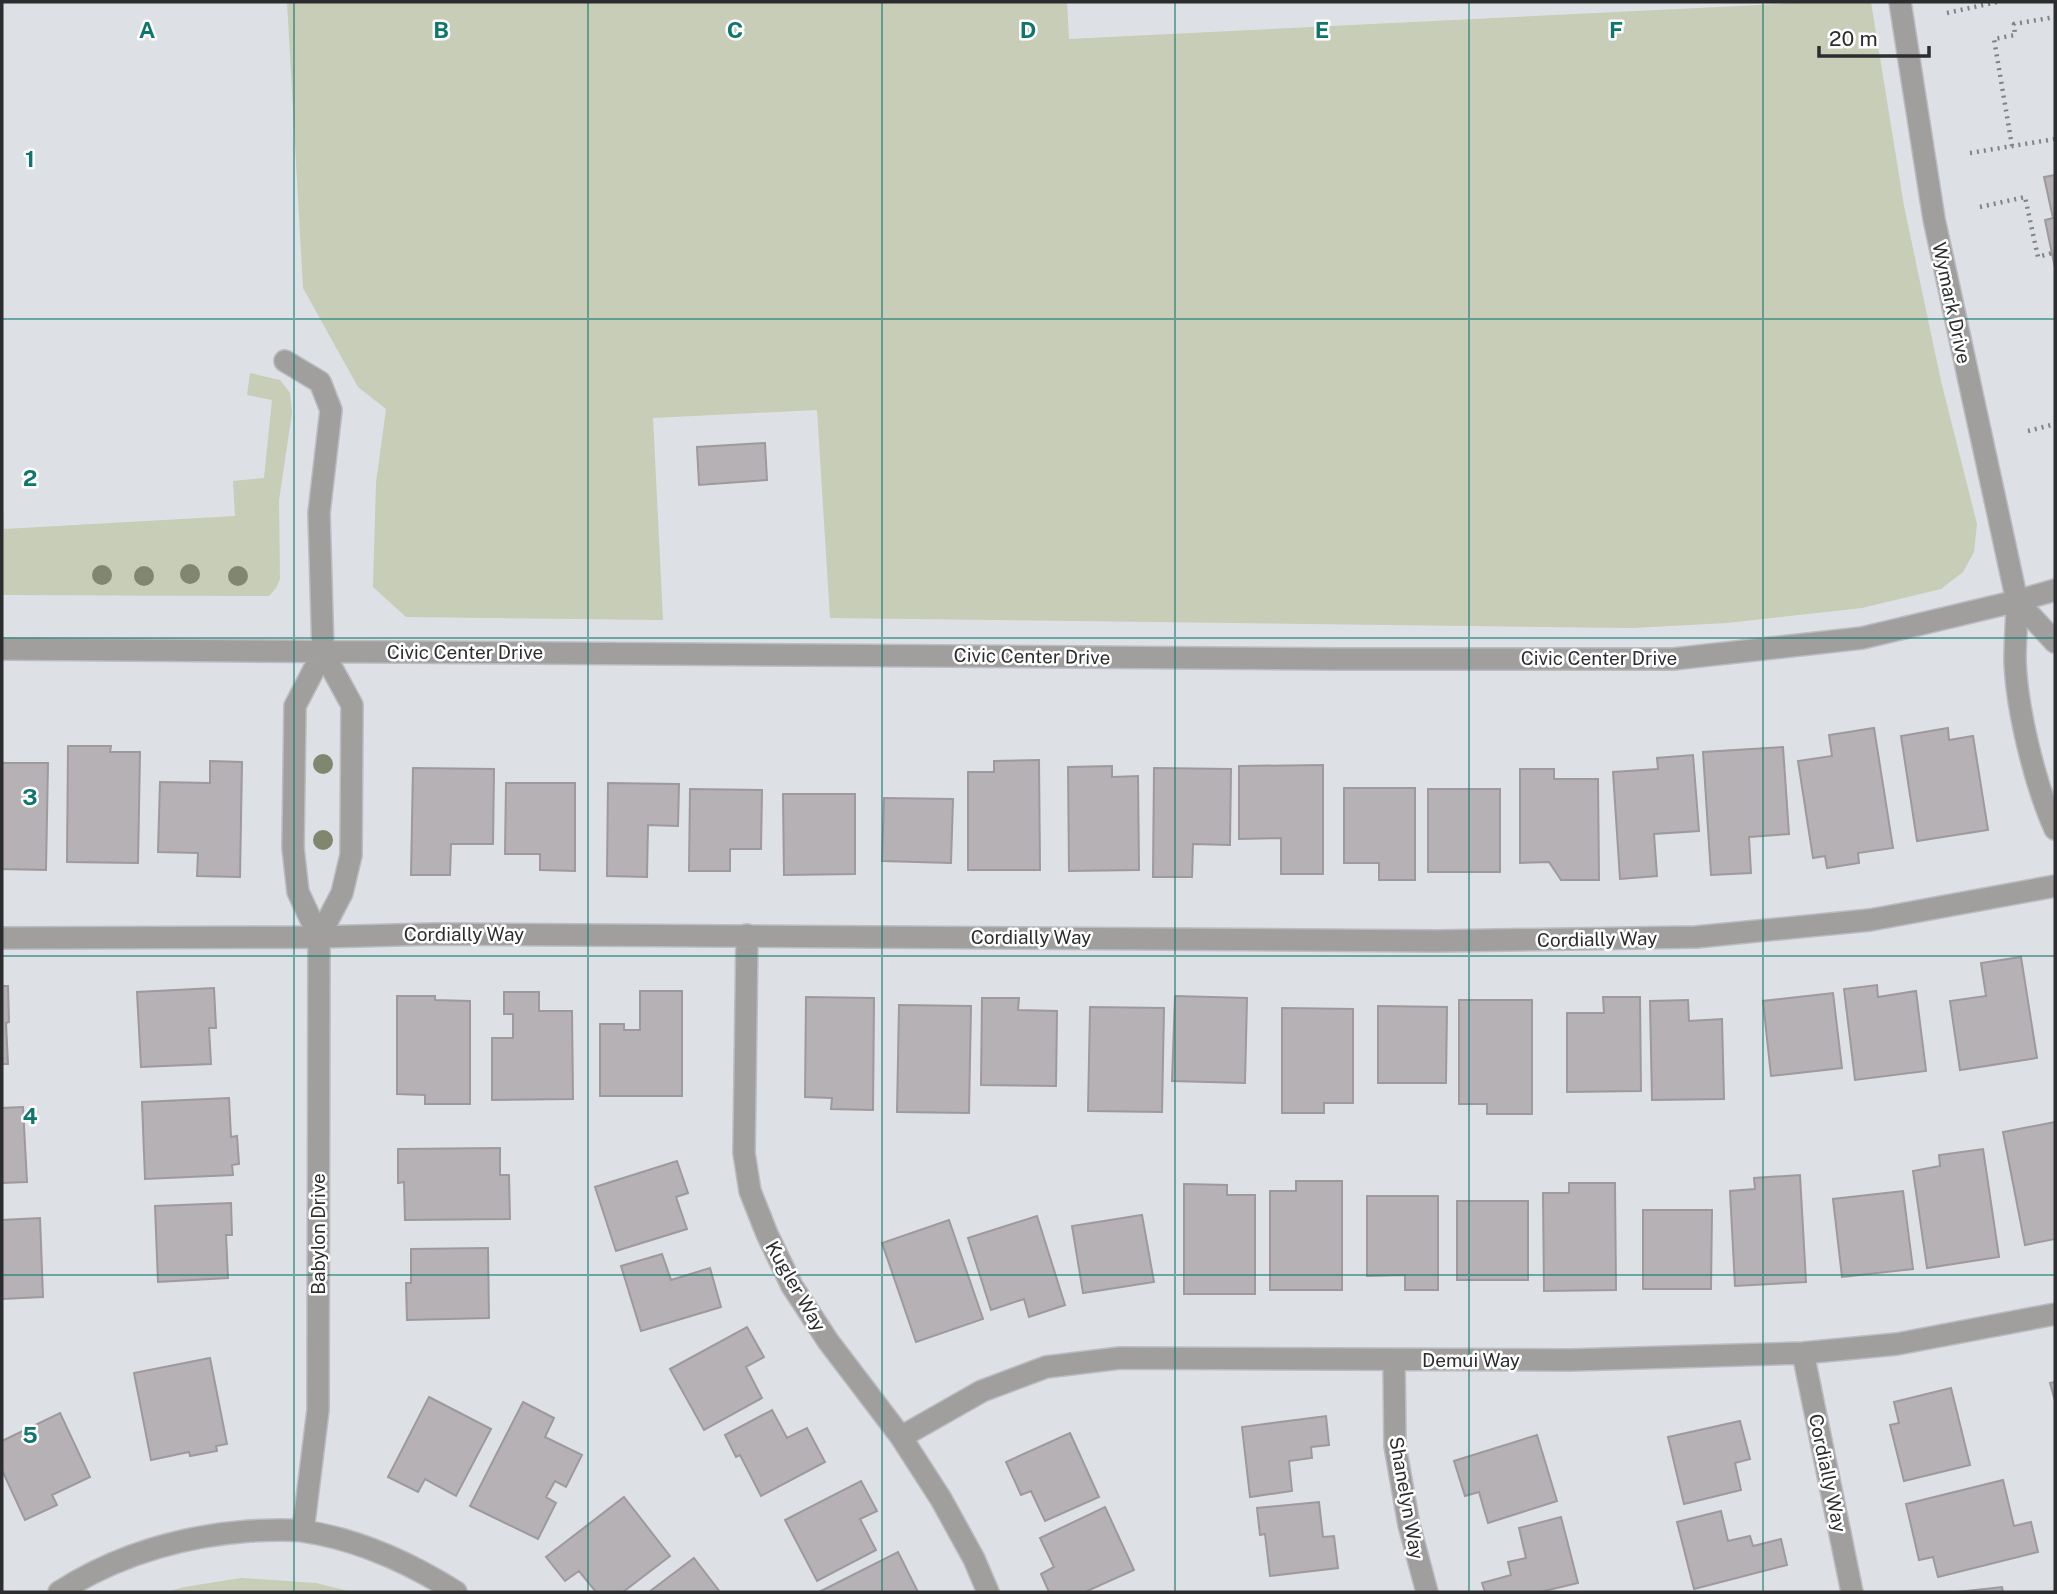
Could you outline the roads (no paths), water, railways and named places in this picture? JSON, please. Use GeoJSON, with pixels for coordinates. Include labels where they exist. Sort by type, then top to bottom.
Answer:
{"type":"FeatureCollection","features":[{"type":"Feature","properties":{"kind":"street","name":"Wymark Drive"},"geometry":{"type":"LineString","coordinates":[[1900,2],[1934,219],[2017,601],[2015,661],[2019,702],[2043,803],[2055,829]]}},
{"type":"Feature","properties":{"kind":"street"},"geometry":{"type":"LineString","coordinates":[[285,361],[320,382],[331,410],[319,513],[323,652]]}},
{"type":"Feature","properties":{"kind":"street","name":"Civic Center Drive"},"geometry":{"type":"LineString","coordinates":[[2,649],[1673,659],[1862,638],[2055,590]]}},
{"type":"Feature","properties":{"kind":"street"},"geometry":{"type":"LineString","coordinates":[[2017,601],[2055,642]]}},
{"type":"Feature","properties":{"kind":"street","name":"Babylon Drive"},"geometry":{"type":"LineString","coordinates":[[318,937],[342,893],[351,855],[352,705],[323,652]]}},
{"type":"Feature","properties":{"kind":"street","name":"Babylon Drive"},"geometry":{"type":"LineString","coordinates":[[303,1531],[318,1410],[318,937],[299,892],[293,848],[295,706],[323,652]]}},
{"type":"Feature","properties":{"kind":"street","name":"Cordially Way"},"geometry":{"type":"LineString","coordinates":[[2,938],[318,937],[435,933],[1424,941],[1696,937],[1870,920],[2055,886]]}},
{"type":"Feature","properties":{"kind":"street","name":"Kugler Way"},"geometry":{"type":"LineString","coordinates":[[747,935],[744,1153],[750,1191],[792,1286],[828,1341],[901,1437],[942,1499],[988,1592]]}},
{"type":"Feature","properties":{"kind":"street","name":"Demui Way"},"geometry":{"type":"LineString","coordinates":[[901,1437],[982,1391],[1046,1367],[1120,1358],[1571,1360],[1803,1353],[1897,1344],[2055,1314]]}},
{"type":"Feature","properties":{"kind":"street","name":"Cordially Way"},"geometry":{"type":"LineString","coordinates":[[1803,1353],[1852,1592]]}},
{"type":"Feature","properties":{"kind":"street","name":"Shanelyn Way"},"geometry":{"type":"LineString","coordinates":[[1394,1360],[1395,1446],[1409,1525],[1427,1592]]}},
{"type":"Feature","properties":{"kind":"street"},"geometry":{"type":"LineString","coordinates":[[59,1592],[107,1565],[172,1542],[235,1532],[269,1530],[303,1531],[349,1542],[390,1556],[456,1592]]}}]}
